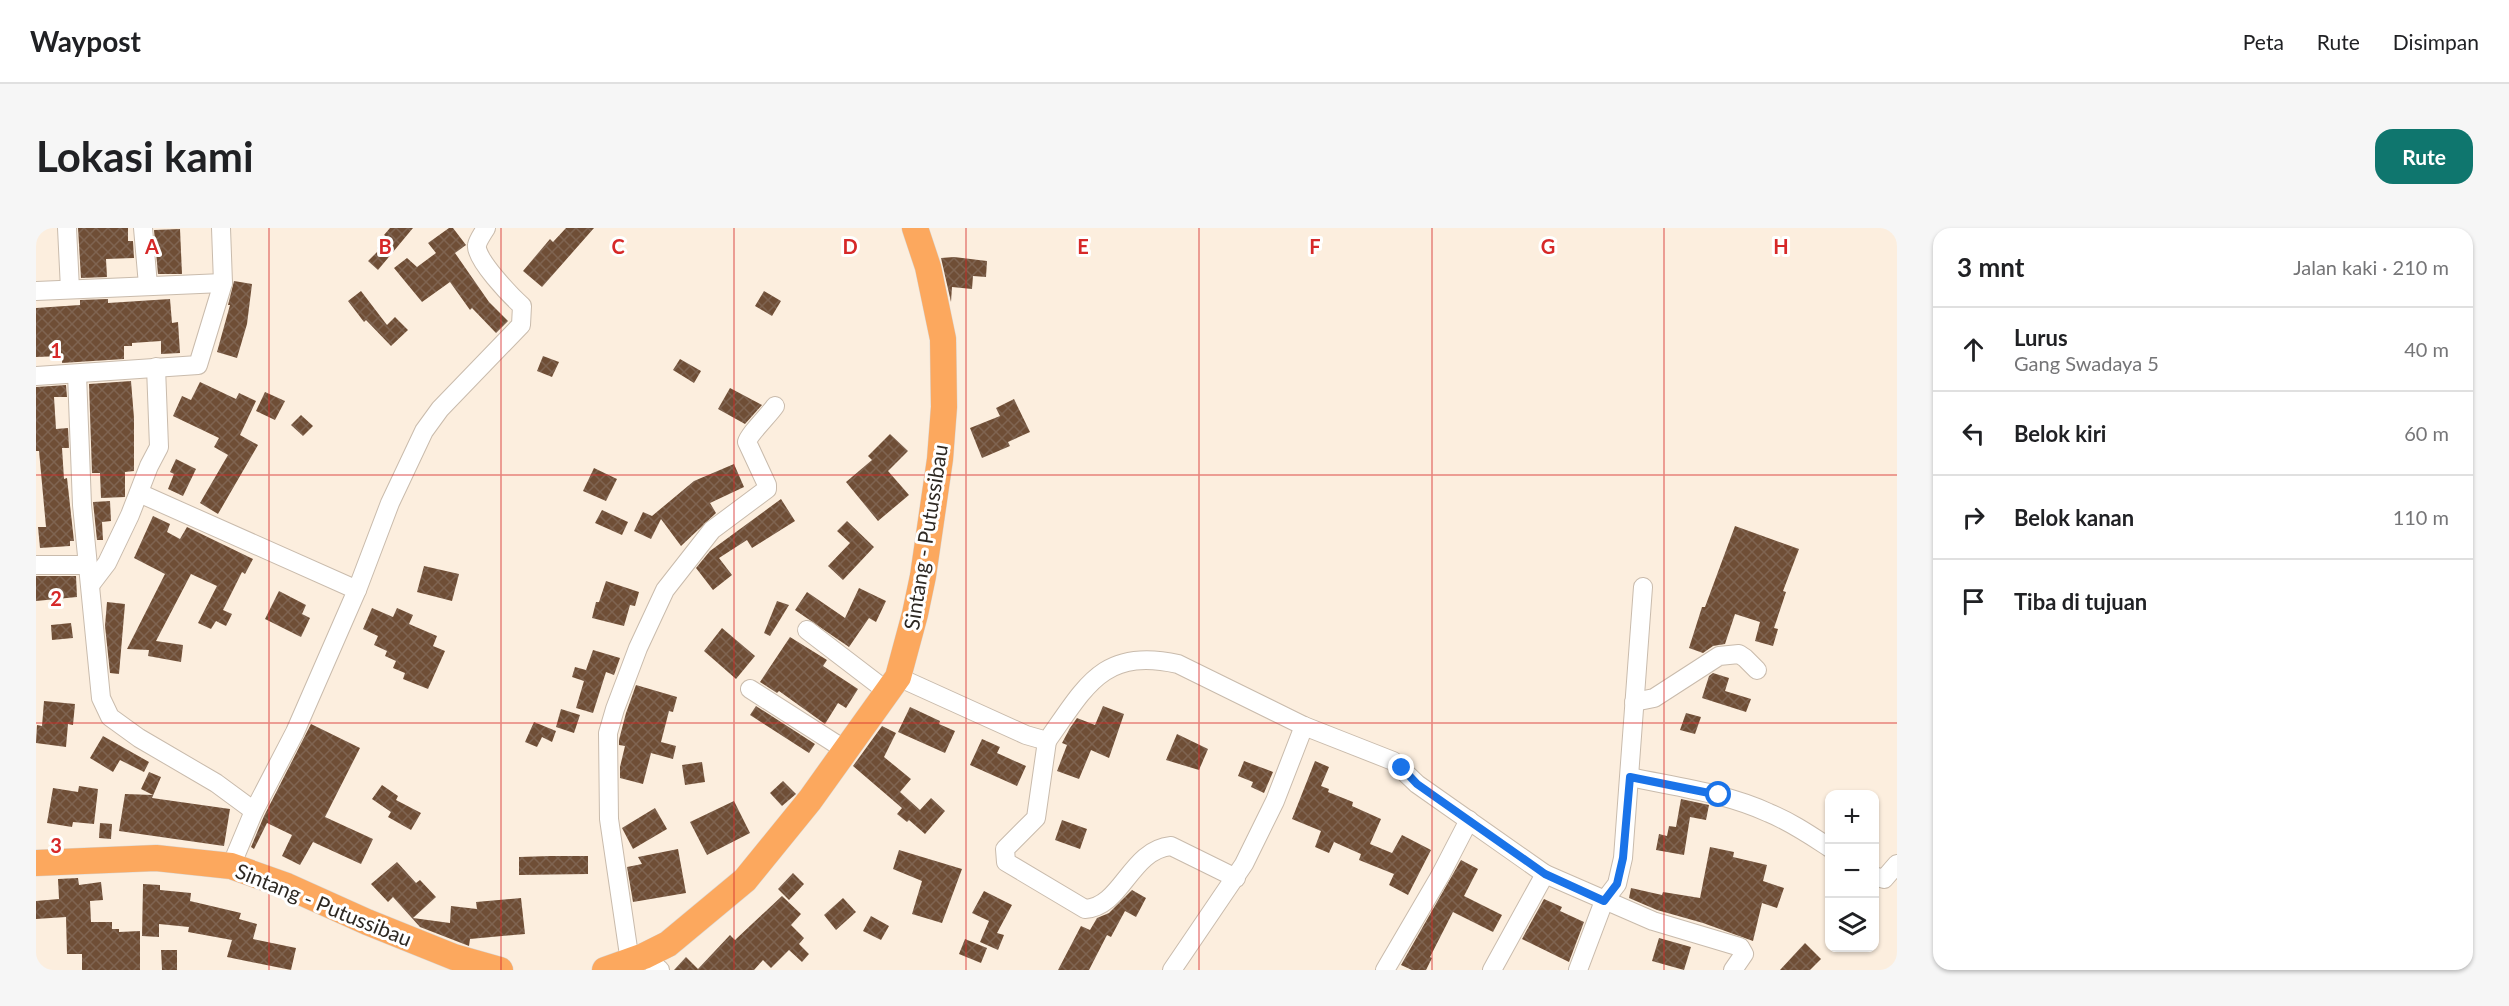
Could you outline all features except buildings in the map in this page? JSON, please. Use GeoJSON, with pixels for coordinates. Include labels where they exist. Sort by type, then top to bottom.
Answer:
{"type":"FeatureCollection","features":[{"type":"Feature","properties":{"kind":"highway","name":"Sintang - Putussibau"},"geometry":{"type":"LineString","coordinates":[[605,970],[645,963],[745,880],[779,841],[847,751],[893,685],[915,614],[923,576],[940,459],[944,407],[943,339],[928,267],[915,228]]}},
{"type":"Feature","properties":{"kind":"highway","name":"Sintang - Putussibau"},"geometry":{"type":"LineString","coordinates":[[36,863],[156,858],[231,866],[286,885],[367,922],[449,964],[500,970]]}},
{"type":"Feature","properties":{"kind":"street"},"geometry":{"type":"LineString","coordinates":[[67,228],[70,289]]}},
{"type":"Feature","properties":{"kind":"street"},"geometry":{"type":"LineString","coordinates":[[143,228],[148,285]]}},
{"type":"Feature","properties":{"kind":"street"},"geometry":{"type":"LineString","coordinates":[[36,376],[198,365],[223,283],[221,228]]}},
{"type":"Feature","properties":{"kind":"street"},"geometry":{"type":"LineString","coordinates":[[231,866],[255,811],[295,732],[357,590],[390,503],[424,431],[440,409],[522,325],[522,306],[508,293],[478,254],[476,245],[486,228]]}},
{"type":"Feature","properties":{"kind":"street"},"geometry":{"type":"LineString","coordinates":[[36,291],[223,283]]}},
{"type":"Feature","properties":{"kind":"street"},"geometry":{"type":"LineString","coordinates":[[92,584],[107,563],[159,447],[156,367]]}},
{"type":"Feature","properties":{"kind":"street"},"geometry":{"type":"LineString","coordinates":[[77,374],[87,565],[92,584],[101,698],[110,717],[139,738],[216,783],[255,811]]}},
{"type":"Feature","properties":{"kind":"street"},"geometry":{"type":"LineString","coordinates":[[645,963],[609,819],[608,733],[638,648],[665,590],[712,530],[767,489],[747,442],[748,437],[763,423],[775,406]]}},
{"type":"Feature","properties":{"kind":"street"},"geometry":{"type":"LineString","coordinates":[[139,493],[357,590]]}},
{"type":"Feature","properties":{"kind":"street"},"geometry":{"type":"LineString","coordinates":[[36,565],[87,565]]}},
{"type":"Feature","properties":{"kind":"street"},"geometry":{"type":"LineString","coordinates":[[1578,970],[1604,901],[1617,884],[1623,858],[1643,587]]}},
{"type":"Feature","properties":{"kind":"street"},"geometry":{"type":"LineString","coordinates":[[807,630],[893,685],[1047,741]]}},
{"type":"Feature","properties":{"kind":"street"},"geometry":{"type":"LineString","coordinates":[[1634,702],[1654,698],[1719,656],[1739,654],[1757,670]]}},
{"type":"Feature","properties":{"kind":"street"},"geometry":{"type":"LineString","coordinates":[[1236,878],[1171,846],[1161,847],[1143,859],[1107,900],[1094,909],[1085,909],[1006,862],[1005,849],[1036,818],[1047,741],[1103,670],[1134,660],[1157,659],[1178,664],[1304,726],[1393,761],[1417,784],[1545,874],[1653,921],[1740,947],[1744,954],[1733,970]]}},
{"type":"Feature","properties":{"kind":"street"},"geometry":{"type":"LineString","coordinates":[[750,689],[847,751]]}},
{"type":"Feature","properties":{"kind":"street"},"geometry":{"type":"LineString","coordinates":[[1172,970],[1236,878],[1275,801],[1304,726]]}},
{"type":"Feature","properties":{"kind":"street"},"geometry":{"type":"LineString","coordinates":[[1630,777],[1719,795],[1768,812],[1800,828],[1825,845]]}},
{"type":"Feature","properties":{"kind":"street"},"geometry":{"type":"LineString","coordinates":[[1385,970],[1440,876],[1468,820]]}},
{"type":"Feature","properties":{"kind":"street"},"geometry":{"type":"LineString","coordinates":[[1879,877],[1884,879],[1897,864]]}},
{"type":"Feature","properties":{"kind":"street"},"geometry":{"type":"LineString","coordinates":[[1492,970],[1545,874]]}},
{"type":"Feature","properties":{"kind":"route"},"geometry":{"type":"LineString","coordinates":[[1402,768],[1417,784],[1545,874],[1604,901],[1617,884],[1623,858],[1630,777],[1719,795]]}}]}
